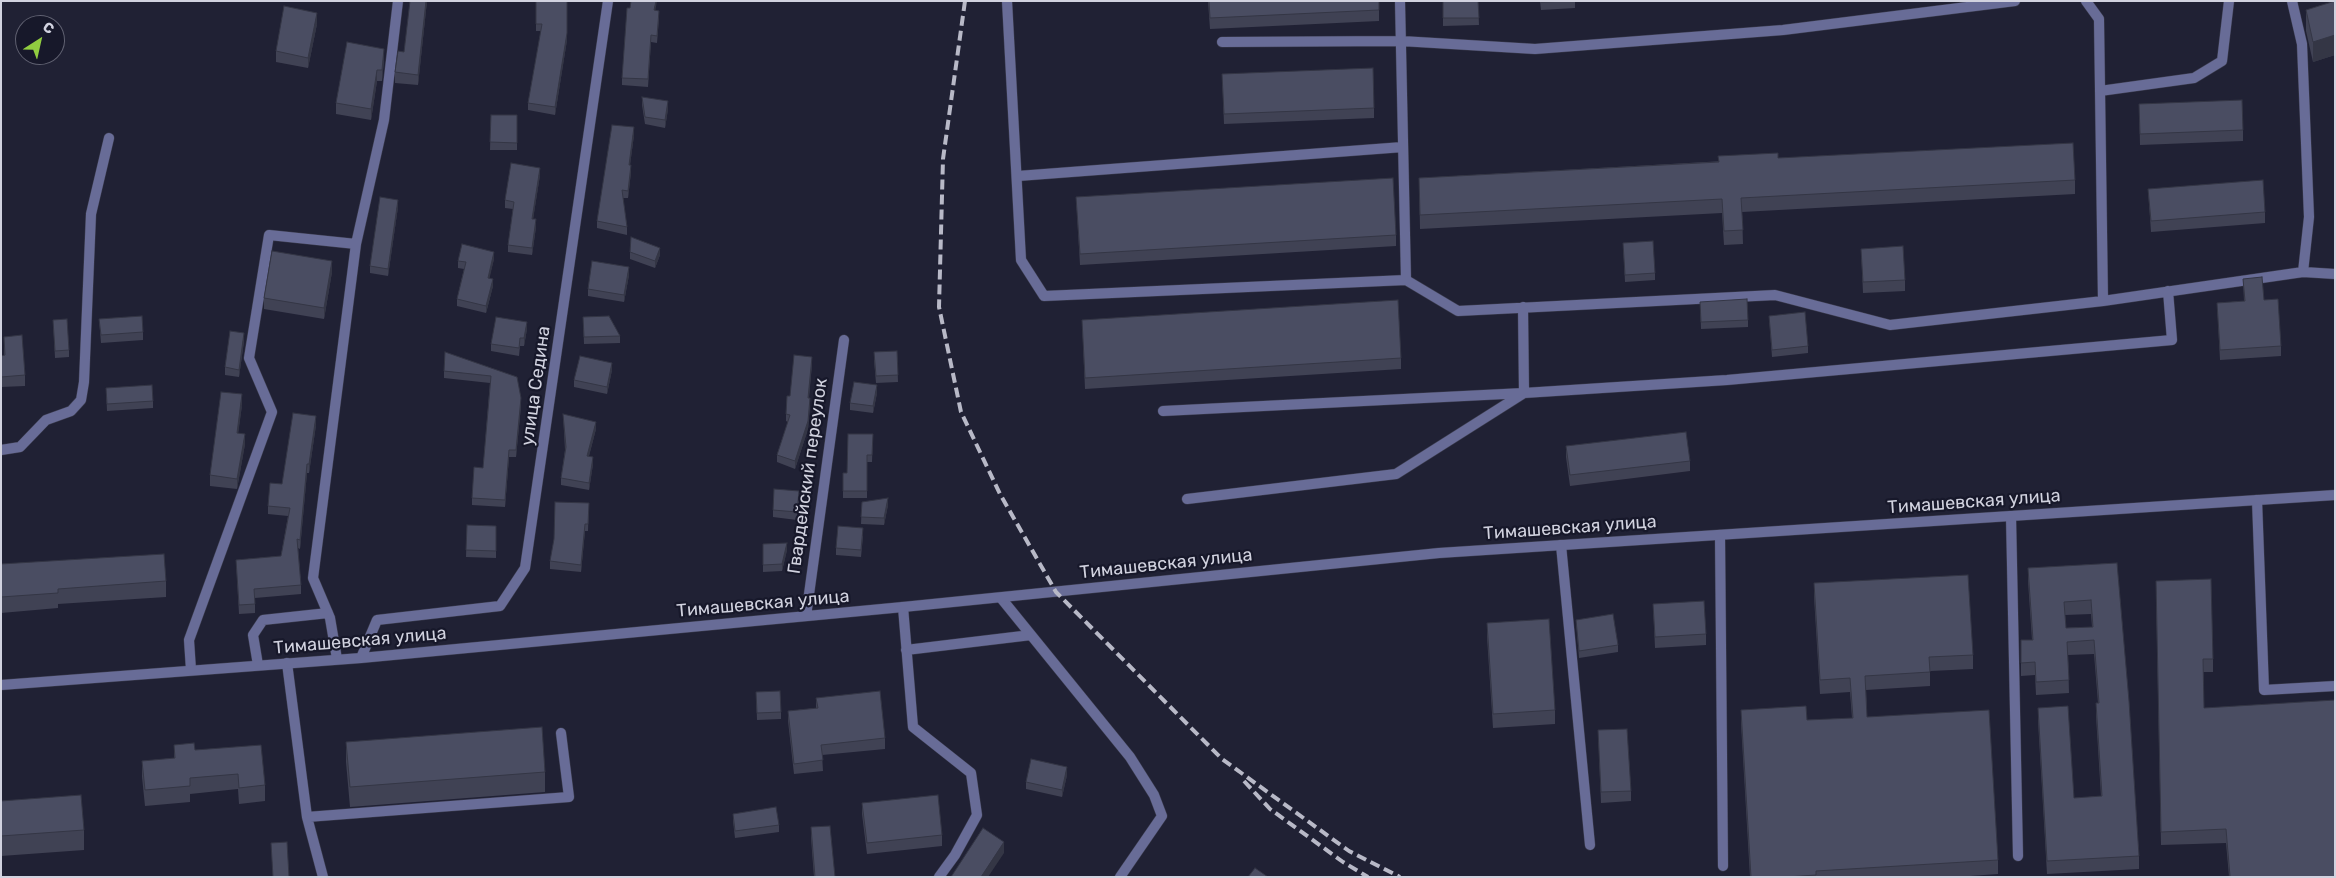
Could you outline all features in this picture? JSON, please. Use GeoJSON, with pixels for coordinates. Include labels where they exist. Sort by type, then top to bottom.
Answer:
{"type":"FeatureCollection","features":[{"type":"Feature","properties":{"kind":"street"},"geometry":{"type":"LineString","coordinates":[[337,660],[328,613],[313,578],[356,244],[384,120],[398,1]]}},
{"type":"Feature","properties":{"kind":"street","name":"улица Седина"},"geometry":{"type":"LineString","coordinates":[[361,658],[377,620],[500,606],[525,568],[608,1]]}},
{"type":"Feature","properties":{"kind":"street"},"geometry":{"type":"LineString","coordinates":[[1007,1],[1018,176],[1021,260],[1044,296],[1406,280],[1458,311],[1775,295],[1890,325],[2103,300],[2303,272],[2335,274]]}},
{"type":"Feature","properties":{"kind":"street"},"geometry":{"type":"LineString","coordinates":[[1400,1],[1406,280]]}},
{"type":"Feature","properties":{"kind":"street"},"geometry":{"type":"LineString","coordinates":[[1222,42],[1401,41],[1535,48],[1783,30],[2014,1]]}},
{"type":"Feature","properties":{"kind":"street"},"geometry":{"type":"LineString","coordinates":[[2086,1],[2100,19],[2103,300]]}},
{"type":"Feature","properties":{"kind":"street"},"geometry":{"type":"LineString","coordinates":[[2100,91],[2194,78],[2222,61],[2229,1]]}},
{"type":"Feature","properties":{"kind":"street"},"geometry":{"type":"LineString","coordinates":[[2292,1],[2302,44],[2309,217],[2303,272]]}},
{"type":"Feature","properties":{"kind":"street"},"geometry":{"type":"LineString","coordinates":[[1,450],[20,447],[46,420],[71,410],[81,400],[84,382],[91,214],[109,138]]}},
{"type":"Feature","properties":{"kind":"street"},"geometry":{"type":"LineString","coordinates":[[1018,176],[1403,147]]}},
{"type":"Feature","properties":{"kind":"street"},"geometry":{"type":"LineString","coordinates":[[191,670],[188,640],[272,412],[249,358],[269,235],[356,244]]}},
{"type":"Feature","properties":{"kind":"street"},"geometry":{"type":"LineString","coordinates":[[1163,411],[1524,393],[1727,380],[2172,340],[2168,291]]}},
{"type":"Feature","properties":{"kind":"street"},"geometry":{"type":"LineString","coordinates":[[1523,307],[1524,393]]}},
{"type":"Feature","properties":{"kind":"street","name":"Гвардейский переулок"},"geometry":{"type":"LineString","coordinates":[[806,616],[844,340]]}},
{"type":"Feature","properties":{"kind":"street"},"geometry":{"type":"LineString","coordinates":[[1187,499],[1396,474],[1524,393]]}},
{"type":"Feature","properties":{"kind":"street","name":"Тимашевская улица"},"geometry":{"type":"LineString","coordinates":[[1,685],[361,658],[1001,598],[1439,553],[2335,495]]}},
{"type":"Feature","properties":{"kind":"street"},"geometry":{"type":"LineString","coordinates":[[2257,500],[2264,690],[2335,686]]}},
{"type":"Feature","properties":{"kind":"street"},"geometry":{"type":"LineString","coordinates":[[2011,516],[2018,856]]}},
{"type":"Feature","properties":{"kind":"street"},"geometry":{"type":"LineString","coordinates":[[1720,535],[1723,866]]}},
{"type":"Feature","properties":{"kind":"street"},"geometry":{"type":"LineString","coordinates":[[1561,545],[1590,844]]}},
{"type":"Feature","properties":{"kind":"street"},"geometry":{"type":"LineString","coordinates":[[1001,598],[1130,757],[1154,795],[1162,816],[1120,877]]}},
{"type":"Feature","properties":{"kind":"street"},"geometry":{"type":"LineString","coordinates":[[903,607],[913,727],[971,773],[977,816],[955,855],[939,877]]}},
{"type":"Feature","properties":{"kind":"street"},"geometry":{"type":"LineString","coordinates":[[258,665],[253,635],[263,620],[328,613]]}},
{"type":"Feature","properties":{"kind":"street"},"geometry":{"type":"LineString","coordinates":[[906,650],[1031,635]]}},
{"type":"Feature","properties":{"kind":"street"},"geometry":{"type":"LineString","coordinates":[[287,663],[307,817],[323,877]]}},
{"type":"Feature","properties":{"kind":"street"},"geometry":{"type":"LineString","coordinates":[[307,817],[569,797],[561,734]]}},
{"type":"Feature","properties":{"kind":"building"},"geometry":{"type":"Polygon","coordinates":[[[410,1],[426,1],[418,75],[395,72],[398,51],[404,52],[410,1]]]}},
{"type":"Feature","properties":{"kind":"building"},"geometry":{"type":"Polygon","coordinates":[[[536,1],[567,1],[567,33],[555,107],[528,103],[542,24],[536,24],[536,1]]]}},
{"type":"Feature","properties":{"kind":"building"},"geometry":{"type":"Polygon","coordinates":[[[631,1],[656,1],[654,10],[659,11],[657,36],[651,35],[648,79],[622,78],[627,8],[630,8],[631,1]]]}},
{"type":"Feature","properties":{"kind":"building"},"geometry":{"type":"Polygon","coordinates":[[[1209,1],[1379,1],[1379,10],[1210,18],[1209,1]]]}},
{"type":"Feature","properties":{"kind":"building"},"geometry":{"type":"Polygon","coordinates":[[[1443,1],[1478,1],[1479,18],[1443,18],[1443,1]]]}},
{"type":"Feature","properties":{"kind":"building"},"geometry":{"type":"Polygon","coordinates":[[[2335,1],[2335,35],[2313,42],[2306,10],[2335,1]]]}},
{"type":"Feature","properties":{"kind":"building"},"geometry":{"type":"Polygon","coordinates":[[[284,6],[317,13],[308,58],[276,51],[284,6]]]}},
{"type":"Feature","properties":{"kind":"building"},"geometry":{"type":"Polygon","coordinates":[[[347,42],[384,49],[382,70],[377,70],[371,109],[336,103],[347,42]]]}},
{"type":"Feature","properties":{"kind":"building"},"geometry":{"type":"Polygon","coordinates":[[[1373,68],[1374,108],[1224,114],[1222,74],[1373,68]]]}},
{"type":"Feature","properties":{"kind":"building"},"geometry":{"type":"Polygon","coordinates":[[[642,97],[668,101],[665,120],[645,117],[642,97]]]}},
{"type":"Feature","properties":{"kind":"building"},"geometry":{"type":"Polygon","coordinates":[[[2242,100],[2243,130],[2140,134],[2139,104],[2242,100]]]}},
{"type":"Feature","properties":{"kind":"building"},"geometry":{"type":"Polygon","coordinates":[[[491,115],[517,115],[517,143],[490,142],[491,115]]]}},
{"type":"Feature","properties":{"kind":"building"},"geometry":{"type":"Polygon","coordinates":[[[612,125],[634,127],[628,191],[622,190],[627,227],[597,221],[612,125]]]}},
{"type":"Feature","properties":{"kind":"building"},"geometry":{"type":"Polygon","coordinates":[[[2073,143],[2075,180],[1741,198],[1743,230],[1724,231],[1722,199],[1420,215],[1419,178],[1719,162],[1718,156],[1778,153],[1778,158],[2073,143]]]}},
{"type":"Feature","properties":{"kind":"building"},"geometry":{"type":"Polygon","coordinates":[[[511,163],[540,168],[532,219],[536,219],[532,248],[508,245],[514,202],[505,200],[511,163]]]}},
{"type":"Feature","properties":{"kind":"building"},"geometry":{"type":"Polygon","coordinates":[[[1393,178],[1396,235],[1080,254],[1076,197],[1393,178]]]}},
{"type":"Feature","properties":{"kind":"building"},"geometry":{"type":"Polygon","coordinates":[[[2263,180],[2265,212],[2151,221],[2148,189],[2263,180]]]}},
{"type":"Feature","properties":{"kind":"building"},"geometry":{"type":"Polygon","coordinates":[[[380,197],[398,200],[388,269],[370,266],[380,197]]]}},
{"type":"Feature","properties":{"kind":"building"},"geometry":{"type":"Polygon","coordinates":[[[631,237],[660,248],[655,261],[630,252],[631,237]]]}},
{"type":"Feature","properties":{"kind":"building"},"geometry":{"type":"Polygon","coordinates":[[[1653,241],[1655,273],[1625,275],[1623,243],[1653,241]]]}},
{"type":"Feature","properties":{"kind":"building"},"geometry":{"type":"Polygon","coordinates":[[[462,244],[494,252],[488,278],[493,279],[486,306],[457,299],[466,262],[458,261],[462,244]]]}},
{"type":"Feature","properties":{"kind":"building"},"geometry":{"type":"Polygon","coordinates":[[[1903,246],[1905,280],[1863,282],[1861,249],[1903,246]]]}},
{"type":"Feature","properties":{"kind":"building"},"geometry":{"type":"Polygon","coordinates":[[[272,251],[332,261],[324,308],[264,298],[272,251]]]}},
{"type":"Feature","properties":{"kind":"building"},"geometry":{"type":"Polygon","coordinates":[[[592,261],[629,267],[624,295],[588,289],[592,261]]]}},
{"type":"Feature","properties":{"kind":"building"},"geometry":{"type":"Polygon","coordinates":[[[2262,277],[2264,300],[2278,299],[2281,346],[2220,350],[2217,303],[2245,301],[2243,279],[2262,277]]]}},
{"type":"Feature","properties":{"kind":"building"},"geometry":{"type":"Polygon","coordinates":[[[1747,299],[1748,320],[1701,322],[1700,302],[1747,299]]]}},
{"type":"Feature","properties":{"kind":"building"},"geometry":{"type":"Polygon","coordinates":[[[1398,300],[1401,358],[1085,378],[1082,320],[1398,300]]]}},
{"type":"Feature","properties":{"kind":"building"},"geometry":{"type":"Polygon","coordinates":[[[1805,312],[1808,346],[1772,350],[1769,316],[1805,312]]]}},
{"type":"Feature","properties":{"kind":"building"},"geometry":{"type":"Polygon","coordinates":[[[142,316],[143,332],[101,335],[99,319],[142,316]]]}},
{"type":"Feature","properties":{"kind":"building"},"geometry":{"type":"Polygon","coordinates":[[[609,316],[620,336],[584,337],[583,317],[609,316]]]}},
{"type":"Feature","properties":{"kind":"building"},"geometry":{"type":"Polygon","coordinates":[[[496,317],[527,322],[524,338],[520,338],[519,348],[491,344],[496,317]]]}},
{"type":"Feature","properties":{"kind":"building"},"geometry":{"type":"Polygon","coordinates":[[[67,319],[69,350],[55,351],[53,320],[67,319]]]}},
{"type":"Feature","properties":{"kind":"building"},"geometry":{"type":"Polygon","coordinates":[[[230,331],[244,333],[239,370],[225,367],[230,331]]]}},
{"type":"Feature","properties":{"kind":"building"},"geometry":{"type":"Polygon","coordinates":[[[22,335],[25,375],[1,377],[1,356],[5,355],[4,337],[22,335]]]}},
{"type":"Feature","properties":{"kind":"building"},"geometry":{"type":"Polygon","coordinates":[[[897,351],[898,375],[876,376],[874,352],[897,351]]]}},
{"type":"Feature","properties":{"kind":"building"},"geometry":{"type":"Polygon","coordinates":[[[445,352],[517,377],[521,398],[516,450],[509,450],[505,500],[472,498],[474,467],[483,468],[491,376],[444,371],[445,352]]]}},
{"type":"Feature","properties":{"kind":"building"},"geometry":{"type":"Polygon","coordinates":[[[794,355],[812,357],[808,421],[795,461],[777,455],[790,415],[786,414],[787,396],[790,396],[794,355]]]}},
{"type":"Feature","properties":{"kind":"building"},"geometry":{"type":"Polygon","coordinates":[[[580,356],[612,363],[607,387],[574,380],[580,356]]]}},
{"type":"Feature","properties":{"kind":"building"},"geometry":{"type":"Polygon","coordinates":[[[854,382],[877,385],[873,406],[850,403],[854,382]]]}},
{"type":"Feature","properties":{"kind":"building"},"geometry":{"type":"Polygon","coordinates":[[[152,385],[153,401],[107,404],[106,388],[152,385]]]}},
{"type":"Feature","properties":{"kind":"building"},"geometry":{"type":"Polygon","coordinates":[[[221,392],[242,394],[237,433],[245,434],[237,479],[210,475],[221,392]]]}},
{"type":"Feature","properties":{"kind":"building"},"geometry":{"type":"Polygon","coordinates":[[[293,413],[316,416],[309,464],[307,464],[300,540],[297,539],[301,585],[254,589],[255,604],[239,605],[236,560],[281,556],[290,508],[268,506],[270,483],[282,484],[293,413]]]}},
{"type":"Feature","properties":{"kind":"building"},"geometry":{"type":"Polygon","coordinates":[[[563,414],[596,422],[587,456],[593,457],[589,483],[561,478],[566,447],[563,414]]]}},
{"type":"Feature","properties":{"kind":"building"},"geometry":{"type":"Polygon","coordinates":[[[1686,432],[1690,461],[1570,475],[1566,446],[1686,432]]]}},
{"type":"Feature","properties":{"kind":"building"},"geometry":{"type":"Polygon","coordinates":[[[848,434],[873,434],[872,455],[867,455],[867,491],[843,491],[843,473],[847,473],[848,434]]]}},
{"type":"Feature","properties":{"kind":"building"},"geometry":{"type":"Polygon","coordinates":[[[774,489],[799,491],[797,512],[773,510],[774,489]]]}},
{"type":"Feature","properties":{"kind":"building"},"geometry":{"type":"Polygon","coordinates":[[[888,498],[884,518],[861,517],[862,502],[888,498]]]}},
{"type":"Feature","properties":{"kind":"building"},"geometry":{"type":"Polygon","coordinates":[[[555,502],[589,503],[588,524],[585,524],[581,565],[550,561],[554,539],[555,502]]]}},
{"type":"Feature","properties":{"kind":"building"},"geometry":{"type":"Polygon","coordinates":[[[467,525],[496,526],[496,551],[466,550],[467,525]]]}},
{"type":"Feature","properties":{"kind":"building"},"geometry":{"type":"Polygon","coordinates":[[[838,526],[863,528],[861,550],[836,548],[838,526]]]}},
{"type":"Feature","properties":{"kind":"building"},"geometry":{"type":"Polygon","coordinates":[[[787,543],[782,564],[763,565],[763,544],[787,543]]]}},
{"type":"Feature","properties":{"kind":"building"},"geometry":{"type":"Polygon","coordinates":[[[164,554],[166,581],[58,589],[58,593],[1,597],[1,564],[164,554]]]}},
{"type":"Feature","properties":{"kind":"building"},"geometry":{"type":"Polygon","coordinates":[[[2117,563],[2129,701],[2139,856],[2047,861],[2038,708],[2068,706],[2074,798],[2102,796],[2096,703],[2099,703],[2094,640],[2067,642],[2069,680],[2036,682],[2035,662],[2021,663],[2021,640],[2033,640],[2028,568],[2117,563]],[[2091,600],[2064,602],[2066,628],[2093,627],[2091,600]]]}},
{"type":"Feature","properties":{"kind":"building"},"geometry":{"type":"Polygon","coordinates":[[[1968,575],[1973,655],[1929,657],[1930,672],[1865,676],[1867,717],[1989,710],[1998,860],[1816,871],[1816,875],[1787,877],[1751,877],[1741,710],[1806,706],[1807,720],[1853,718],[1850,678],[1820,680],[1814,583],[1968,575]]]}},
{"type":"Feature","properties":{"kind":"building"},"geometry":{"type":"Polygon","coordinates":[[[2211,579],[2213,659],[2203,659],[2204,708],[2335,700],[2335,877],[2222,877],[2230,876],[2226,829],[2161,832],[2156,581],[2211,579]]]}},
{"type":"Feature","properties":{"kind":"building"},"geometry":{"type":"Polygon","coordinates":[[[1704,601],[1706,634],[1655,637],[1653,604],[1704,601]]]}},
{"type":"Feature","properties":{"kind":"building"},"geometry":{"type":"Polygon","coordinates":[[[1613,614],[1618,645],[1579,651],[1576,620],[1613,614]]]}},
{"type":"Feature","properties":{"kind":"building"},"geometry":{"type":"Polygon","coordinates":[[[1549,619],[1555,710],[1493,714],[1487,623],[1549,619]]]}},
{"type":"Feature","properties":{"kind":"building"},"geometry":{"type":"Polygon","coordinates":[[[780,691],[781,712],[757,713],[756,692],[780,691]]]}},
{"type":"Feature","properties":{"kind":"building"},"geometry":{"type":"Polygon","coordinates":[[[880,691],[885,738],[821,745],[823,760],[794,764],[788,711],[818,708],[816,698],[880,691]]]}},
{"type":"Feature","properties":{"kind":"building"},"geometry":{"type":"Polygon","coordinates":[[[542,727],[545,772],[350,787],[346,742],[542,727]]]}},
{"type":"Feature","properties":{"kind":"building"},"geometry":{"type":"Polygon","coordinates":[[[1627,729],[1631,791],[1601,792],[1598,730],[1627,729]]]}},
{"type":"Feature","properties":{"kind":"building"},"geometry":{"type":"Polygon","coordinates":[[[194,743],[195,750],[261,745],[265,785],[239,788],[238,774],[190,778],[190,786],[145,790],[142,761],[175,758],[174,745],[194,743]]]}},
{"type":"Feature","properties":{"kind":"building"},"geometry":{"type":"Polygon","coordinates":[[[1031,759],[1067,767],[1062,790],[1026,782],[1031,759]]]}},
{"type":"Feature","properties":{"kind":"building"},"geometry":{"type":"Polygon","coordinates":[[[81,795],[84,830],[1,836],[1,801],[81,795]]]}},
{"type":"Feature","properties":{"kind":"building"},"geometry":{"type":"Polygon","coordinates":[[[938,795],[942,835],[867,843],[862,803],[938,795]]]}},
{"type":"Feature","properties":{"kind":"building"},"geometry":{"type":"Polygon","coordinates":[[[776,807],[779,825],[735,831],[733,814],[776,807]]]}},
{"type":"Feature","properties":{"kind":"building"},"geometry":{"type":"Polygon","coordinates":[[[830,826],[835,877],[815,877],[811,827],[830,826]]]}},
{"type":"Feature","properties":{"kind":"building"},"geometry":{"type":"Polygon","coordinates":[[[983,828],[1004,842],[981,877],[951,877],[983,828]]]}},
{"type":"Feature","properties":{"kind":"building"},"geometry":{"type":"Polygon","coordinates":[[[287,842],[289,877],[273,877],[271,843],[287,842]]]}},
{"type":"Feature","properties":{"kind":"building"},"geometry":{"type":"Polygon","coordinates":[[[1255,868],[1268,877],[1248,877],[1255,868]]]}},
{"type":"Feature","properties":{"kind":"railway"},"geometry":{"type":"LineString","coordinates":[[965,1],[943,159],[939,307],[961,412],[1000,494],[1056,592],[1222,759],[1349,851],[1400,877]]}},
{"type":"Feature","properties":{"kind":"railway"},"geometry":{"type":"LineString","coordinates":[[1244,781],[1270,809],[1343,862],[1368,877]]}}]}
